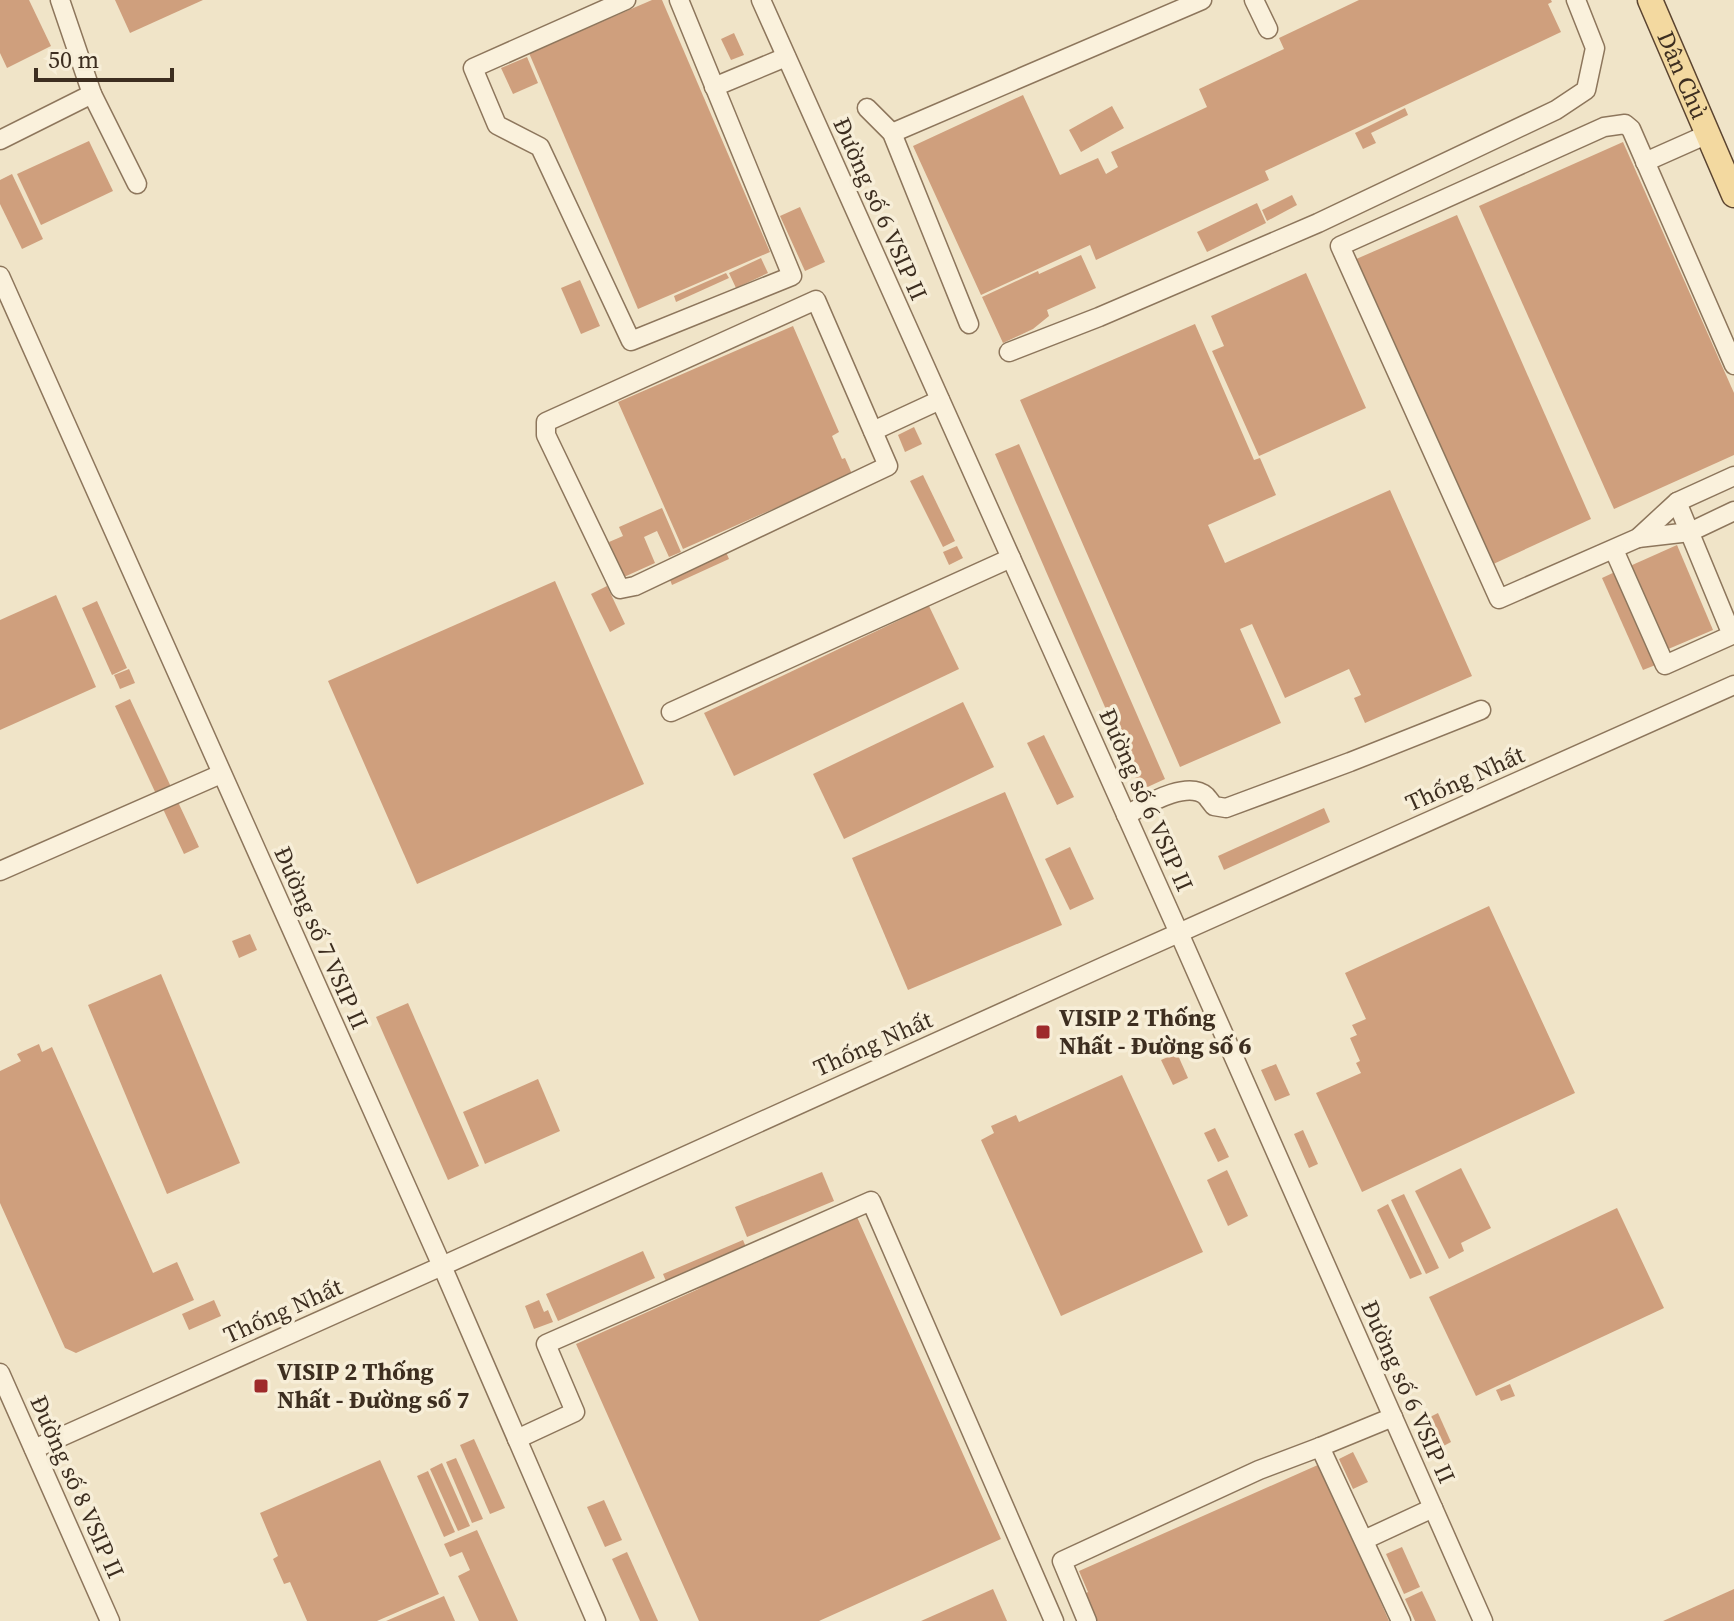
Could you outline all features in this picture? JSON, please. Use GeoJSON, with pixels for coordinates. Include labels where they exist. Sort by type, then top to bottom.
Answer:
{"type":"FeatureCollection","features":[{"type":"Feature","properties":{"kind":"main road","name":"Dân Chủ"},"geometry":{"type":"LineString","coordinates":[[1650,0],[1734,195]]}},
{"type":"Feature","properties":{"kind":"street"},"geometry":{"type":"LineString","coordinates":[[60,0],[92,94],[137,184]]}},
{"type":"Feature","properties":{"kind":"street"},"geometry":{"type":"LineString","coordinates":[[626,0],[473,68],[497,125],[540,147],[631,341],[792,276],[679,0]]}},
{"type":"Feature","properties":{"kind":"street","name":"Đường số 6 VSIP II"},"geometry":{"type":"LineString","coordinates":[[761,0],[1483,1621]]}},
{"type":"Feature","properties":{"kind":"street"},"geometry":{"type":"LineString","coordinates":[[892,133],[1202,0]]}},
{"type":"Feature","properties":{"kind":"street"},"geometry":{"type":"LineString","coordinates":[[1254,0],[1268,29]]}},
{"type":"Feature","properties":{"kind":"street"},"geometry":{"type":"LineString","coordinates":[[1009,352],[1318,223],[1556,110],[1586,90],[1595,48],[1576,0]]}},
{"type":"Feature","properties":{"kind":"street"},"geometry":{"type":"LineString","coordinates":[[714,87],[786,57]]}},
{"type":"Feature","properties":{"kind":"street"},"geometry":{"type":"LineString","coordinates":[[0,140],[92,94]]}},
{"type":"Feature","properties":{"kind":"street"},"geometry":{"type":"LineString","coordinates":[[867,108],[892,133],[969,324]]}},
{"type":"Feature","properties":{"kind":"street"},"geometry":{"type":"LineString","coordinates":[[1734,365],[1631,129],[1625,124],[1604,127],[1340,246],[1499,599],[1638,538],[1677,502],[1734,476]]}},
{"type":"Feature","properties":{"kind":"street"},"geometry":{"type":"LineString","coordinates":[[1645,162],[1708,134]]}},
{"type":"Feature","properties":{"kind":"street","name":"Đường số 7 VSIP II"},"geometry":{"type":"LineString","coordinates":[[0,276],[442,1266],[596,1621]]}},
{"type":"Feature","properties":{"kind":"street"},"geometry":{"type":"LineString","coordinates":[[816,300],[873,431],[888,466],[635,586],[620,589],[546,435],[546,422],[816,300]]}},
{"type":"Feature","properties":{"kind":"street"},"geometry":{"type":"LineString","coordinates":[[873,431],[940,400]]}},
{"type":"Feature","properties":{"kind":"street"},"geometry":{"type":"LineString","coordinates":[[1614,550],[1665,665],[1732,635],[1677,502]]}},
{"type":"Feature","properties":{"kind":"street"},"geometry":{"type":"LineString","coordinates":[[1638,538],[1690,532],[1734,511]]}},
{"type":"Feature","properties":{"kind":"street"},"geometry":{"type":"LineString","coordinates":[[671,712],[1011,558]]}},
{"type":"Feature","properties":{"kind":"street","name":"Thống Nhất"},"geometry":{"type":"LineString","coordinates":[[34,1449],[1734,685]]}},
{"type":"Feature","properties":{"kind":"street"},"geometry":{"type":"LineString","coordinates":[[1126,815],[1168,794],[1185,791],[1197,791],[1214,806],[1226,808],[1481,710]]}},
{"type":"Feature","properties":{"kind":"street"},"geometry":{"type":"LineString","coordinates":[[0,871],[221,774]]}},
{"type":"Feature","properties":{"kind":"street"},"geometry":{"type":"LineString","coordinates":[[517,1439],[575,1412],[546,1344],[871,1201],[1054,1621]]}},
{"type":"Feature","properties":{"kind":"street","name":"Đường số 8 VSIP II"},"geometry":{"type":"LineString","coordinates":[[0,1373],[110,1621]]}},
{"type":"Feature","properties":{"kind":"street"},"geometry":{"type":"LineString","coordinates":[[1087,1621],[1062,1561],[1259,1470],[1393,1417]]}},
{"type":"Feature","properties":{"kind":"street"},"geometry":{"type":"LineString","coordinates":[[1320,1447],[1401,1621]]}},
{"type":"Feature","properties":{"kind":"street"},"geometry":{"type":"LineString","coordinates":[[1364,1540],[1433,1508]]}},
{"type":"Feature","properties":{"kind":"building"},"geometry":{"type":"Polygon","coordinates":[[[0,0],[29,0],[51,46],[7,68],[0,53],[0,0]]]}},
{"type":"Feature","properties":{"kind":"building"},"geometry":{"type":"Polygon","coordinates":[[[115,0],[203,0],[130,33],[115,0]]]}},
{"type":"Feature","properties":{"kind":"building"},"geometry":{"type":"Polygon","coordinates":[[[652,0],[662,0],[770,252],[638,309],[529,53],[652,0]]]}},
{"type":"Feature","properties":{"kind":"building"},"geometry":{"type":"Polygon","coordinates":[[[1359,0],[1551,0],[1548,4],[1561,32],[1265,171],[1269,180],[1096,260],[1090,245],[981,295],[913,146],[1023,95],[1060,175],[1098,158],[1106,174],[1118,167],[1111,152],[1207,107],[1199,89],[1284,49],[1279,38],[1359,0]]]}},
{"type":"Feature","properties":{"kind":"building"},"geometry":{"type":"Polygon","coordinates":[[[734,33],[744,55],[731,60],[721,39],[734,33]]]}},
{"type":"Feature","properties":{"kind":"building"},"geometry":{"type":"Polygon","coordinates":[[[527,57],[538,83],[513,94],[501,68],[527,57]]]}},
{"type":"Feature","properties":{"kind":"building"},"geometry":{"type":"Polygon","coordinates":[[[1112,106],[1124,128],[1081,152],[1069,130],[1112,106]]]}},
{"type":"Feature","properties":{"kind":"building"},"geometry":{"type":"Polygon","coordinates":[[[1405,108],[1408,115],[1371,133],[1376,143],[1363,149],[1355,133],[1405,108]]]}},
{"type":"Feature","properties":{"kind":"building"},"geometry":{"type":"Polygon","coordinates":[[[89,141],[113,191],[41,225],[17,174],[89,141]]]}},
{"type":"Feature","properties":{"kind":"building"},"geometry":{"type":"Polygon","coordinates":[[[1623,142],[1734,393],[1734,455],[1614,509],[1479,206],[1623,142]]]}},
{"type":"Feature","properties":{"kind":"building"},"geometry":{"type":"Polygon","coordinates":[[[12,174],[43,239],[22,249],[0,204],[0,180],[12,174]]]}},
{"type":"Feature","properties":{"kind":"building"},"geometry":{"type":"Polygon","coordinates":[[[1292,195],[1297,205],[1267,221],[1262,210],[1292,195]]]}},
{"type":"Feature","properties":{"kind":"building"},"geometry":{"type":"Polygon","coordinates":[[[1257,203],[1266,223],[1207,252],[1197,232],[1257,203]]]}},
{"type":"Feature","properties":{"kind":"building"},"geometry":{"type":"Polygon","coordinates":[[[800,207],[825,262],[805,271],[780,216],[800,207]]]}},
{"type":"Feature","properties":{"kind":"building"},"geometry":{"type":"Polygon","coordinates":[[[1457,215],[1591,519],[1489,566],[1354,260],[1457,215]]]}},
{"type":"Feature","properties":{"kind":"building"},"geometry":{"type":"Polygon","coordinates":[[[1081,255],[1096,288],[1047,310],[1049,316],[1033,329],[1003,343],[982,297],[1081,255]]]}},
{"type":"Feature","properties":{"kind":"building"},"geometry":{"type":"Polygon","coordinates":[[[761,258],[768,273],[736,288],[729,273],[761,258]]]}},
{"type":"Feature","properties":{"kind":"building"},"geometry":{"type":"Polygon","coordinates":[[[726,273],[729,278],[676,302],[674,296],[726,273]]]}},
{"type":"Feature","properties":{"kind":"building"},"geometry":{"type":"Polygon","coordinates":[[[1306,273],[1366,408],[1259,456],[1212,351],[1224,346],[1211,316],[1306,273]]]}},
{"type":"Feature","properties":{"kind":"building"},"geometry":{"type":"Polygon","coordinates":[[[580,280],[600,326],[581,334],[561,288],[580,280]]]}},
{"type":"Feature","properties":{"kind":"building"},"geometry":{"type":"Polygon","coordinates":[[[1195,324],[1254,460],[1260,458],[1276,495],[1208,525],[1225,563],[1390,490],[1472,676],[1365,723],[1354,698],[1361,695],[1349,669],[1285,698],[1252,624],[1240,629],[1281,723],[1180,767],[1020,400],[1195,324]]]}},
{"type":"Feature","properties":{"kind":"building"},"geometry":{"type":"Polygon","coordinates":[[[793,326],[839,432],[832,436],[852,474],[683,549],[618,402],[793,326]]]}},
{"type":"Feature","properties":{"kind":"building"},"geometry":{"type":"Polygon","coordinates":[[[914,427],[922,444],[905,452],[898,435],[914,427]]]}},
{"type":"Feature","properties":{"kind":"building"},"geometry":{"type":"Polygon","coordinates":[[[1019,444],[1165,779],[1141,790],[995,454],[1019,444]]]}},
{"type":"Feature","properties":{"kind":"building"},"geometry":{"type":"Polygon","coordinates":[[[923,475],[955,541],[943,547],[910,481],[923,475]]]}},
{"type":"Feature","properties":{"kind":"building"},"geometry":{"type":"Polygon","coordinates":[[[662,508],[681,552],[669,557],[657,531],[644,537],[655,563],[624,577],[609,542],[623,536],[619,527],[662,508]]]}},
{"type":"Feature","properties":{"kind":"building"},"geometry":{"type":"Polygon","coordinates":[[[1677,545],[1713,630],[1666,650],[1630,566],[1677,545]]]}},
{"type":"Feature","properties":{"kind":"building"},"geometry":{"type":"Polygon","coordinates":[[[957,546],[963,558],[949,565],[943,552],[957,546]]]}},
{"type":"Feature","properties":{"kind":"building"},"geometry":{"type":"Polygon","coordinates":[[[726,552],[729,559],[672,585],[669,577],[726,552]]]}},
{"type":"Feature","properties":{"kind":"building"},"geometry":{"type":"Polygon","coordinates":[[[1617,571],[1658,664],[1643,670],[1602,578],[1617,571]]]}},
{"type":"Feature","properties":{"kind":"building"},"geometry":{"type":"Polygon","coordinates":[[[555,581],[644,784],[417,884],[328,681],[555,581]]]}},
{"type":"Feature","properties":{"kind":"building"},"geometry":{"type":"Polygon","coordinates":[[[607,586],[625,624],[610,632],[591,594],[607,586]]]}},
{"type":"Feature","properties":{"kind":"building"},"geometry":{"type":"Polygon","coordinates":[[[56,595],[96,687],[0,730],[0,620],[56,595]]]}},
{"type":"Feature","properties":{"kind":"building"},"geometry":{"type":"Polygon","coordinates":[[[97,601],[127,668],[112,675],[82,608],[97,601]]]}},
{"type":"Feature","properties":{"kind":"building"},"geometry":{"type":"Polygon","coordinates":[[[929,606],[959,669],[734,776],[704,713],[929,606]]]}},
{"type":"Feature","properties":{"kind":"building"},"geometry":{"type":"Polygon","coordinates":[[[129,669],[135,683],[120,689],[114,675],[129,669]]]}},
{"type":"Feature","properties":{"kind":"building"},"geometry":{"type":"Polygon","coordinates":[[[130,699],[199,847],[184,854],[115,706],[130,699]]]}},
{"type":"Feature","properties":{"kind":"building"},"geometry":{"type":"Polygon","coordinates":[[[963,702],[994,767],[844,839],[813,774],[963,702]]]}},
{"type":"Feature","properties":{"kind":"building"},"geometry":{"type":"Polygon","coordinates":[[[1044,735],[1074,797],[1057,805],[1027,743],[1044,735]]]}},
{"type":"Feature","properties":{"kind":"building"},"geometry":{"type":"Polygon","coordinates":[[[1005,792],[1062,925],[908,990],[852,858],[1005,792]]]}},
{"type":"Feature","properties":{"kind":"building"},"geometry":{"type":"Polygon","coordinates":[[[1324,808],[1330,822],[1224,870],[1218,856],[1324,808]]]}},
{"type":"Feature","properties":{"kind":"building"},"geometry":{"type":"Polygon","coordinates":[[[1070,847],[1094,899],[1070,910],[1045,859],[1070,847]]]}},
{"type":"Feature","properties":{"kind":"building"},"geometry":{"type":"Polygon","coordinates":[[[1489,906],[1575,1093],[1362,1192],[1316,1093],[1361,1073],[1356,1063],[1360,1061],[1350,1038],[1357,1035],[1352,1025],[1366,1019],[1345,973],[1489,906]]]}},
{"type":"Feature","properties":{"kind":"building"},"geometry":{"type":"Polygon","coordinates":[[[250,934],[257,950],[239,958],[232,941],[250,934]]]}},
{"type":"Feature","properties":{"kind":"building"},"geometry":{"type":"Polygon","coordinates":[[[161,974],[240,1163],[167,1194],[88,1005],[161,974]]]}},
{"type":"Feature","properties":{"kind":"building"},"geometry":{"type":"Polygon","coordinates":[[[408,1003],[479,1166],[448,1180],[376,1017],[408,1003]]]}},
{"type":"Feature","properties":{"kind":"building"},"geometry":{"type":"Polygon","coordinates":[[[39,1044],[42,1052],[52,1047],[153,1273],[177,1262],[194,1300],[76,1353],[65,1348],[0,1203],[0,1071],[21,1061],[17,1054],[39,1044]]]}},
{"type":"Feature","properties":{"kind":"building"},"geometry":{"type":"Polygon","coordinates":[[[1177,1053],[1188,1078],[1173,1085],[1161,1060],[1177,1053]]]}},
{"type":"Feature","properties":{"kind":"building"},"geometry":{"type":"Polygon","coordinates":[[[1276,1064],[1290,1095],[1275,1101],[1261,1070],[1276,1064]]]}},
{"type":"Feature","properties":{"kind":"building"},"geometry":{"type":"Polygon","coordinates":[[[1122,1075],[1203,1252],[1061,1316],[981,1140],[994,1133],[991,1126],[1016,1115],[1019,1122],[1122,1075]]]}},
{"type":"Feature","properties":{"kind":"building"},"geometry":{"type":"Polygon","coordinates":[[[538,1079],[560,1131],[485,1164],[463,1112],[538,1079]]]}},
{"type":"Feature","properties":{"kind":"building"},"geometry":{"type":"Polygon","coordinates":[[[1215,1128],[1229,1157],[1218,1162],[1204,1133],[1215,1128]]]}},
{"type":"Feature","properties":{"kind":"building"},"geometry":{"type":"Polygon","coordinates":[[[1303,1130],[1318,1164],[1309,1168],[1294,1134],[1303,1130]]]}},
{"type":"Feature","properties":{"kind":"building"},"geometry":{"type":"Polygon","coordinates":[[[1461,1168],[1491,1228],[1461,1243],[1464,1251],[1449,1259],[1415,1191],[1461,1168]]]}},
{"type":"Feature","properties":{"kind":"building"},"geometry":{"type":"Polygon","coordinates":[[[1227,1170],[1248,1216],[1228,1226],[1207,1180],[1227,1170]]]}},
{"type":"Feature","properties":{"kind":"building"},"geometry":{"type":"Polygon","coordinates":[[[822,1172],[834,1201],[747,1237],[735,1207],[822,1172]]]}},
{"type":"Feature","properties":{"kind":"building"},"geometry":{"type":"Polygon","coordinates":[[[1404,1194],[1439,1268],[1426,1274],[1391,1200],[1404,1194]]]}},
{"type":"Feature","properties":{"kind":"building"},"geometry":{"type":"Polygon","coordinates":[[[1388,1204],[1422,1274],[1410,1279],[1377,1210],[1388,1204]]]}},
{"type":"Feature","properties":{"kind":"building"},"geometry":{"type":"Polygon","coordinates":[[[1617,1208],[1664,1308],[1476,1396],[1429,1297],[1617,1208]]]}},
{"type":"Feature","properties":{"kind":"building"},"geometry":{"type":"Polygon","coordinates":[[[857,1217],[1001,1539],[819,1621],[699,1621],[576,1344],[703,1287],[673,1298],[663,1274],[743,1240],[753,1264],[857,1217]]]}},
{"type":"Feature","properties":{"kind":"building"},"geometry":{"type":"Polygon","coordinates":[[[643,1251],[655,1278],[558,1321],[546,1294],[643,1251]]]}},
{"type":"Feature","properties":{"kind":"building"},"geometry":{"type":"Polygon","coordinates":[[[214,1300],[221,1316],[189,1330],[182,1314],[214,1300]]]}},
{"type":"Feature","properties":{"kind":"building"},"geometry":{"type":"Polygon","coordinates":[[[539,1300],[553,1322],[534,1329],[525,1306],[539,1300]]]}},
{"type":"Feature","properties":{"kind":"building"},"geometry":{"type":"Polygon","coordinates":[[[1510,1384],[1515,1396],[1501,1401],[1496,1390],[1510,1384]]]}},
{"type":"Feature","properties":{"kind":"building"},"geometry":{"type":"Polygon","coordinates":[[[1438,1413],[1451,1442],[1436,1450],[1422,1421],[1438,1413]]]}},
{"type":"Feature","properties":{"kind":"building"},"geometry":{"type":"Polygon","coordinates":[[[474,1439],[505,1508],[490,1514],[460,1445],[474,1439]]]}},
{"type":"Feature","properties":{"kind":"building"},"geometry":{"type":"Polygon","coordinates":[[[1353,1452],[1368,1482],[1353,1489],[1339,1459],[1353,1452]]]}},
{"type":"Feature","properties":{"kind":"building"},"geometry":{"type":"Polygon","coordinates":[[[456,1458],[483,1519],[472,1523],[446,1462],[456,1458]]]}},
{"type":"Feature","properties":{"kind":"building"},"geometry":{"type":"Polygon","coordinates":[[[380,1460],[439,1594],[377,1621],[307,1621],[290,1582],[284,1584],[273,1559],[278,1556],[260,1513],[380,1460]]]}},
{"type":"Feature","properties":{"kind":"building"},"geometry":{"type":"Polygon","coordinates":[[[442,1463],[470,1526],[458,1531],[430,1469],[442,1463]]]}},
{"type":"Feature","properties":{"kind":"building"},"geometry":{"type":"Polygon","coordinates":[[[1320,1464],[1389,1621],[1094,1621],[1083,1595],[1088,1592],[1079,1571],[1320,1464]]]}},
{"type":"Feature","properties":{"kind":"building"},"geometry":{"type":"Polygon","coordinates":[[[428,1471],[455,1532],[444,1537],[417,1476],[428,1471]]]}},
{"type":"Feature","properties":{"kind":"building"},"geometry":{"type":"Polygon","coordinates":[[[604,1500],[622,1540],[605,1547],[587,1507],[604,1500]]]}},
{"type":"Feature","properties":{"kind":"building"},"geometry":{"type":"Polygon","coordinates":[[[477,1530],[518,1621],[479,1621],[458,1576],[470,1570],[462,1552],[450,1557],[444,1544],[477,1530]]]}},
{"type":"Feature","properties":{"kind":"building"},"geometry":{"type":"Polygon","coordinates":[[[1402,1547],[1420,1587],[1404,1594],[1386,1554],[1402,1547]]]}},
{"type":"Feature","properties":{"kind":"building"},"geometry":{"type":"Polygon","coordinates":[[[627,1552],[658,1621],[640,1621],[612,1559],[627,1552]]]}},
{"type":"Feature","properties":{"kind":"building"},"geometry":{"type":"Polygon","coordinates":[[[993,1589],[1007,1621],[921,1621],[993,1589]]]}},
{"type":"Feature","properties":{"kind":"building"},"geometry":{"type":"Polygon","coordinates":[[[1734,1589],[1734,1621],[1663,1621],[1734,1589]]]}},
{"type":"Feature","properties":{"kind":"building"},"geometry":{"type":"Polygon","coordinates":[[[1422,1591],[1436,1621],[1415,1621],[1405,1599],[1422,1591]]]}},
{"type":"Feature","properties":{"kind":"building"},"geometry":{"type":"Polygon","coordinates":[[[444,1596],[455,1621],[386,1621],[444,1596]]]}},
{"type":"Feature","properties":{"kind":"place","name":"VISIP 2 Thống Nhất - Đường số 6"},"geometry":{"type":"Point","coordinates":[1043,1032]}},
{"type":"Feature","properties":{"kind":"place","name":"VISIP 2 Thống Nhất - Đường số 7"},"geometry":{"type":"Point","coordinates":[261,1386]}}]}
